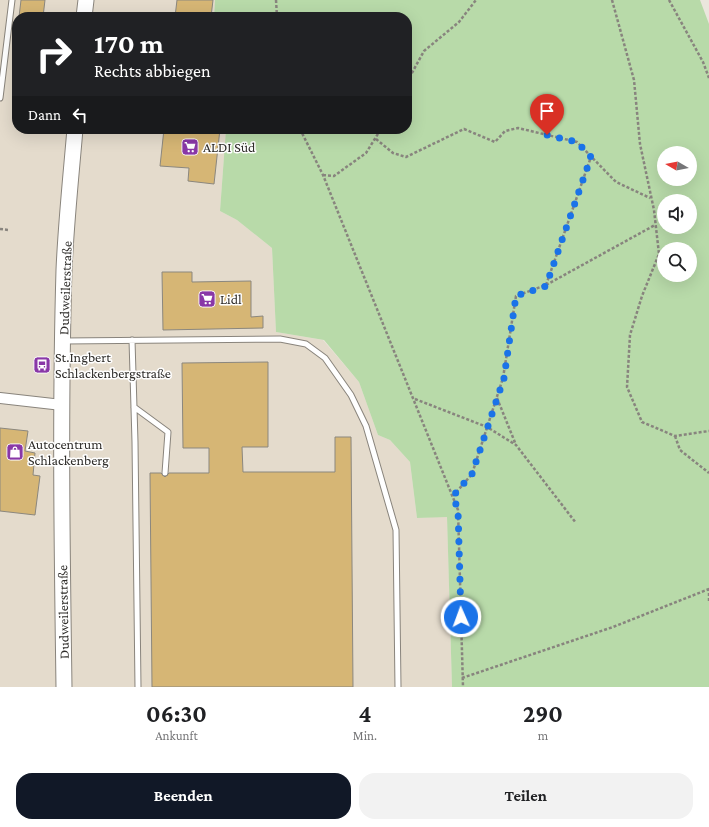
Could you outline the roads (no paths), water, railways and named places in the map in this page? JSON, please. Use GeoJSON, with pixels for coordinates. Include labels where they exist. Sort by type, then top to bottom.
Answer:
{"type":"FeatureCollection","features":[{"type":"Feature","properties":{"kind":"main road"},"geometry":{"type":"LineString","coordinates":[[85,12],[86,0]]}},
{"type":"Feature","properties":{"kind":"main road","name":"Dudweilerstraße"},"geometry":{"type":"LineString","coordinates":[[64,687],[62,405],[64,269],[75,134]]}},
{"type":"Feature","properties":{"kind":"street"},"geometry":{"type":"LineString","coordinates":[[0,398],[62,405]]}},
{"type":"Feature","properties":{"kind":"lane"},"geometry":{"type":"LineString","coordinates":[[0,98],[12,0]]}},
{"type":"Feature","properties":{"kind":"lane"},"geometry":{"type":"LineString","coordinates":[[0,38],[7,39]]}},
{"type":"Feature","properties":{"kind":"lane"},"geometry":{"type":"LineString","coordinates":[[63,341],[280,339],[306,344],[325,358],[351,395],[366,426],[396,530],[398,687]]}},
{"type":"Feature","properties":{"kind":"lane"},"geometry":{"type":"LineString","coordinates":[[132,340],[138,687]]}},
{"type":"Feature","properties":{"kind":"lane"},"geometry":{"type":"LineString","coordinates":[[134,407],[168,432],[165,473]]}},
{"type":"Feature","properties":{"kind":"place","name":"ALDI Süd"},"geometry":{"type":"Point","coordinates":[190,147]}},
{"type":"Feature","properties":{"kind":"place","name":"Lidl"},"geometry":{"type":"Point","coordinates":[207,299]}},
{"type":"Feature","properties":{"kind":"place","name":"St.Ingbert Schlackenbergstraße"},"geometry":{"type":"Point","coordinates":[42,365]}},
{"type":"Feature","properties":{"kind":"place","name":"Autocentrum Schlackenberg"},"geometry":{"type":"Point","coordinates":[15,452]}}]}
